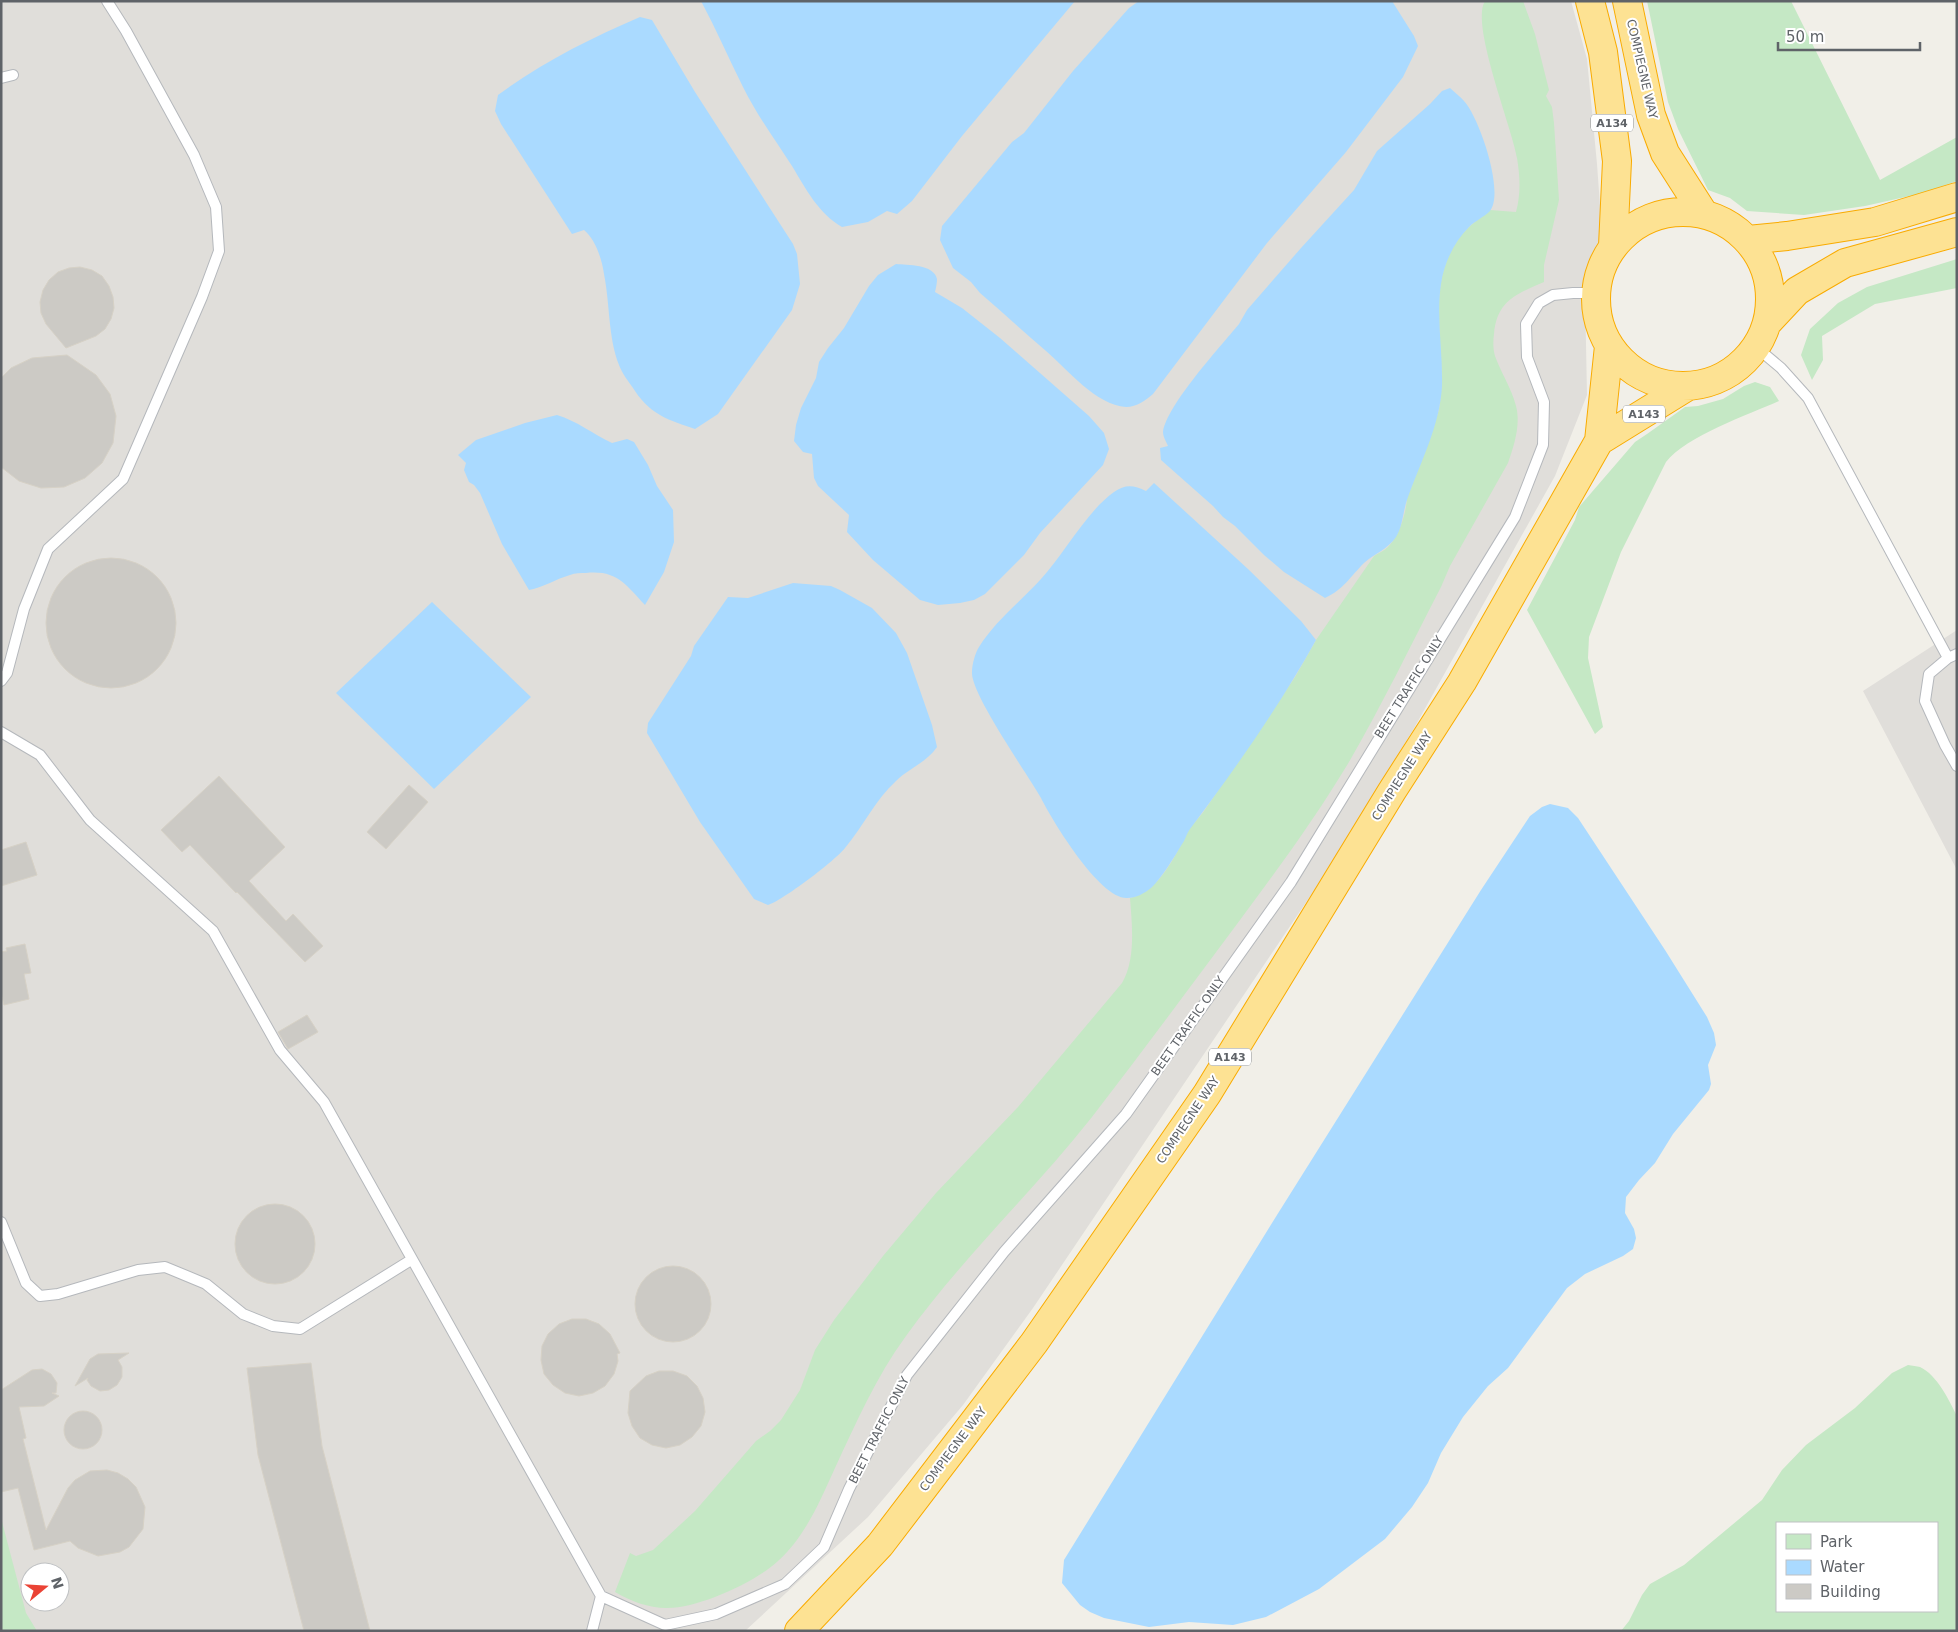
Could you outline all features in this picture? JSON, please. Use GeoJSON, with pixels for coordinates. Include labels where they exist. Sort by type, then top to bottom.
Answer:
{"type":"FeatureCollection","features":[{"type":"Feature","properties":{"kind":"highway","name":"A134"},"geometry":{"type":"LineString","coordinates":[[1590,1],[1603,52],[1617,161],[1613,246]]}},
{"type":"Feature","properties":{"kind":"highway","name":"COMPIEGNE WAY"},"geometry":{"type":"LineString","coordinates":[[1627,1],[1651,115],[1665,154],[1704,214]]}},
{"type":"Feature","properties":{"kind":"highway"},"geometry":{"type":"LineString","coordinates":[[1748,240],[1787,236],[1875,222],[1957,197]]}},
{"type":"Feature","properties":{"kind":"highway"},"geometry":{"type":"LineString","coordinates":[[1768,323],[1770,293],[1764,264],[1748,240],[1728,224],[1704,214],[1678,212],[1654,216],[1631,228],[1613,246],[1601,268],[1596,293],[1598,321],[1609,346],[1624,364],[1643,377],[1665,385],[1688,386],[1714,381],[1738,368],[1756,347],[1768,323],[1798,292],[1845,263],[1957,232]]}},
{"type":"Feature","properties":{"kind":"highway","name":"COMPIEGNE WAY"},"geometry":{"type":"LineString","coordinates":[[799,1631],[880,1544],[1016,1366],[1207,1094],[1392,792],[1462,682],[1599,441],[1609,346]]}},
{"type":"Feature","properties":{"kind":"highway","name":"COMPIEGNE WAY"},"geometry":{"type":"LineString","coordinates":[[1599,441],[1688,386]]}},
{"type":"Feature","properties":{"kind":"lane"},"geometry":{"type":"LineString","coordinates":[[1,680],[7,673],[24,609],[48,548],[123,479],[220,251],[216,207],[194,154],[126,31],[107,1]]}},
{"type":"Feature","properties":{"kind":"lane"},"geometry":{"type":"LineString","coordinates":[[1,78],[13,74]]}},
{"type":"Feature","properties":{"kind":"lane","name":"BEET TRAFFIC ONLY"},"geometry":{"type":"LineString","coordinates":[[601,1596],[665,1625],[716,1614],[785,1584],[824,1547],[849,1489],[907,1375],[1004,1252],[1126,1114],[1290,882],[1514,517],[1543,445],[1544,402],[1527,357],[1526,324],[1538,303],[1553,295],[1596,293]]}},
{"type":"Feature","properties":{"kind":"lane"},"geometry":{"type":"LineString","coordinates":[[1756,347],[1781,368],[1808,398],[1952,656],[1929,674],[1925,702],[1957,766]]}},
{"type":"Feature","properties":{"kind":"lane"},"geometry":{"type":"LineString","coordinates":[[1,732],[40,755],[90,820],[213,931],[280,1050],[324,1102],[601,1596],[592,1631]]}},
{"type":"Feature","properties":{"kind":"lane"},"geometry":{"type":"LineString","coordinates":[[1,1222],[26,1283],[40,1296],[58,1294],[138,1270],[165,1267],[206,1284],[243,1314],[273,1326],[300,1329],[411,1260]]}},
{"type":"Feature","properties":{"kind":"shaded area"},"geometry":{"type":"Polygon","coordinates":[[[1,1],[1571,1],[1587,59],[1603,247],[1585,294],[1587,395],[1555,476],[1413,730],[1313,892],[1033,1308],[963,1405],[868,1517],[745,1631],[1,1631],[1,1]]]}},
{"type":"Feature","properties":{"kind":"shaded area"},"geometry":{"type":"Polygon","coordinates":[[[1957,630],[1957,870],[1863,691],[1957,630]]]}},
{"type":"Feature","properties":{"kind":"green space"},"geometry":{"type":"Polygon","coordinates":[[[1485,1],[1523,1],[1535,34],[1549,90],[1546,96],[1552,107],[1554,123],[1559,200],[1544,265],[1544,282],[1525,290],[1510,300],[1499,313],[1496,322],[1493,340],[1494,354],[1512,393],[1518,420],[1508,463],[1450,566],[1373,719],[1349,762],[1296,842],[1092,1117],[1046,1172],[950,1279],[906,1336],[867,1400],[811,1518],[788,1551],[756,1577],[725,1593],[693,1604],[666,1608],[653,1607],[633,1601],[615,1592],[630,1553],[636,1556],[653,1550],[695,1511],[756,1441],[781,1420],[800,1390],[815,1350],[834,1320],[883,1256],[936,1193],[1018,1107],[1122,983],[1131,953],[1130,898],[1149,888],[1165,872],[1189,830],[1204,811],[1295,677],[1316,640],[1374,556],[1392,542],[1399,531],[1407,498],[1439,409],[1441,366],[1439,301],[1441,280],[1447,260],[1464,232],[1490,210],[1516,212],[1518,205],[1520,185],[1514,143],[1487,53],[1483,31],[1482,13],[1485,1]]]}},
{"type":"Feature","properties":{"kind":"green space"},"geometry":{"type":"Polygon","coordinates":[[[1647,1],[1791,1],[1880,180],[1957,137],[1957,181],[1923,193],[1865,206],[1804,215],[1747,211],[1730,198],[1708,190],[1678,129],[1668,102],[1647,1]]]}},
{"type":"Feature","properties":{"kind":"green space"},"geometry":{"type":"Polygon","coordinates":[[[1957,259],[1957,288],[1875,304],[1822,336],[1823,360],[1812,380],[1801,355],[1810,329],[1838,303],[1867,287],[1957,259]]]}},
{"type":"Feature","properties":{"kind":"green space"},"geometry":{"type":"Polygon","coordinates":[[[1755,382],[1770,387],[1779,401],[1718,427],[1675,452],[1666,462],[1621,552],[1589,637],[1588,658],[1603,727],[1595,734],[1527,610],[1575,520],[1579,507],[1635,442],[1685,407],[1698,406],[1723,399],[1744,386],[1755,382]]]}},
{"type":"Feature","properties":{"kind":"green space"},"geometry":{"type":"Polygon","coordinates":[[[1908,1365],[1920,1367],[1932,1376],[1942,1388],[1957,1416],[1957,1631],[1621,1631],[1629,1621],[1642,1595],[1650,1584],[1684,1565],[1762,1500],[1782,1470],[1806,1445],[1855,1408],[1892,1373],[1908,1365]]]}},
{"type":"Feature","properties":{"kind":"green space"},"geometry":{"type":"Polygon","coordinates":[[[1,1518],[20,1590],[20,1612],[26,1612],[37,1631],[1,1631],[1,1518]]]}},
{"type":"Feature","properties":{"kind":"water"},"geometry":{"type":"Polygon","coordinates":[[[701,1],[1075,1],[962,136],[912,201],[897,214],[887,211],[868,222],[842,227],[826,215],[813,200],[760,117],[743,87],[701,1]]]}},
{"type":"Feature","properties":{"kind":"water"},"geometry":{"type":"Polygon","coordinates":[[[1139,1],[1392,1],[1414,36],[1418,46],[1403,77],[1346,152],[1267,243],[1153,394],[1138,404],[1126,407],[1115,405],[1093,393],[980,293],[971,282],[953,268],[940,240],[942,226],[1012,142],[1024,133],[1073,71],[1129,8],[1139,1]]]}},
{"type":"Feature","properties":{"kind":"water"},"geometry":{"type":"Polygon","coordinates":[[[640,17],[652,20],[695,92],[793,244],[797,254],[800,284],[792,310],[718,414],[695,429],[660,415],[641,400],[625,377],[615,354],[603,268],[595,245],[584,230],[572,234],[501,124],[495,111],[498,95],[515,83],[549,62],[640,17]]]}},
{"type":"Feature","properties":{"kind":"water"},"geometry":{"type":"Polygon","coordinates":[[[1450,88],[1470,110],[1483,138],[1492,172],[1494,201],[1490,211],[1471,225],[1459,239],[1450,253],[1445,268],[1441,284],[1439,310],[1442,386],[1438,415],[1408,497],[1398,533],[1389,545],[1364,563],[1337,591],[1325,598],[1284,572],[1161,460],[1160,448],[1168,446],[1163,432],[1174,407],[1195,376],[1239,324],[1247,310],[1354,190],[1377,151],[1442,91],[1450,88]]]}},
{"type":"Feature","properties":{"kind":"water"},"geometry":{"type":"Polygon","coordinates":[[[896,264],[920,266],[931,270],[937,279],[935,292],[962,308],[1000,338],[1089,416],[1104,433],[1109,449],[1103,465],[1040,533],[1024,555],[985,594],[974,600],[960,603],[938,605],[920,600],[873,560],[847,532],[849,515],[818,486],[814,478],[812,454],[803,452],[794,441],[801,408],[816,378],[819,362],[844,328],[869,286],[878,275],[896,264]]]}},
{"type":"Feature","properties":{"kind":"water"},"geometry":{"type":"Polygon","coordinates":[[[557,415],[612,443],[627,439],[634,442],[648,465],[657,486],[673,510],[674,542],[664,572],[645,605],[620,580],[605,574],[574,574],[529,590],[502,544],[480,493],[469,482],[464,470],[466,463],[458,455],[476,440],[525,423],[557,415]]]}},
{"type":"Feature","properties":{"kind":"water"},"geometry":{"type":"Polygon","coordinates":[[[1154,483],[1248,569],[1301,621],[1316,640],[1272,713],[1189,830],[1164,872],[1149,890],[1137,896],[1127,898],[1116,895],[1104,886],[1091,873],[1066,840],[980,697],[974,682],[972,669],[976,652],[985,638],[1000,620],[1041,579],[1094,510],[1114,492],[1122,488],[1134,487],[1146,491],[1154,483]]]}},
{"type":"Feature","properties":{"kind":"water"},"geometry":{"type":"Polygon","coordinates":[[[793,583],[831,586],[840,590],[872,608],[896,633],[907,653],[932,725],[937,747],[933,753],[901,776],[889,788],[840,854],[796,888],[768,905],[754,899],[700,822],[647,733],[648,723],[691,656],[694,646],[728,597],[748,598],[793,583]]]}},
{"type":"Feature","properties":{"kind":"water"},"geometry":{"type":"Polygon","coordinates":[[[432,602],[531,697],[434,789],[336,693],[432,602]]]}},
{"type":"Feature","properties":{"kind":"water"},"geometry":{"type":"Polygon","coordinates":[[[1550,804],[1568,808],[1578,818],[1665,950],[1707,1017],[1714,1033],[1716,1045],[1708,1065],[1711,1084],[1709,1090],[1673,1134],[1655,1163],[1626,1197],[1625,1213],[1634,1229],[1636,1238],[1633,1249],[1623,1256],[1585,1274],[1567,1288],[1508,1368],[1488,1386],[1463,1417],[1441,1453],[1428,1483],[1412,1507],[1385,1539],[1319,1589],[1266,1617],[1233,1625],[1189,1622],[1149,1627],[1104,1618],[1090,1612],[1080,1605],[1062,1583],[1064,1560],[1481,890],[1530,816],[1542,807],[1550,804]]]}},
{"type":"Feature","properties":{"kind":"building"},"geometry":{"type":"Polygon","coordinates":[[[80,267],[92,270],[102,276],[109,286],[114,308],[111,319],[105,329],[96,336],[66,348],[46,324],[41,313],[40,302],[43,290],[49,280],[58,272],[80,267]]]}},
{"type":"Feature","properties":{"kind":"building"},"geometry":{"type":"Polygon","coordinates":[[[67,355],[96,375],[110,394],[116,416],[113,443],[102,463],[85,478],[64,487],[41,488],[19,481],[1,467],[1,378],[11,368],[32,358],[67,355]]]}},
{"type":"Feature","properties":{"kind":"building"},"geometry":{"type":"Polygon","coordinates":[[[111,558],[124,559],[136,563],[157,577],[171,598],[175,610],[175,636],[171,648],[157,669],[136,683],[124,687],[111,688],[98,687],[86,683],[65,669],[51,648],[47,636],[46,623],[47,610],[51,598],[65,577],[86,563],[98,559],[111,558]]]}},
{"type":"Feature","properties":{"kind":"building"},"geometry":{"type":"Polygon","coordinates":[[[219,776],[285,847],[249,881],[286,921],[293,914],[323,946],[305,962],[190,845],[182,852],[161,830],[219,776]]]}},
{"type":"Feature","properties":{"kind":"building"},"geometry":{"type":"Polygon","coordinates":[[[409,785],[428,802],[386,849],[367,832],[409,785]]]}},
{"type":"Feature","properties":{"kind":"building"},"geometry":{"type":"Polygon","coordinates":[[[26,842],[37,875],[1,886],[1,850],[26,842]]]}},
{"type":"Feature","properties":{"kind":"building"},"geometry":{"type":"Polygon","coordinates":[[[25,944],[31,973],[24,974],[29,999],[4,1005],[1,992],[1,952],[7,951],[6,948],[25,944]]]}},
{"type":"Feature","properties":{"kind":"building"},"geometry":{"type":"Polygon","coordinates":[[[307,1015],[318,1032],[288,1049],[278,1032],[307,1015]]]}},
{"type":"Feature","properties":{"kind":"building"},"geometry":{"type":"Polygon","coordinates":[[[275,1204],[290,1207],[303,1216],[312,1229],[315,1244],[312,1259],[303,1272],[290,1281],[275,1284],[260,1281],[247,1272],[238,1259],[235,1244],[238,1229],[247,1216],[260,1207],[275,1204]]]}},
{"type":"Feature","properties":{"kind":"building"},"geometry":{"type":"Polygon","coordinates":[[[673,1266],[688,1269],[700,1277],[708,1289],[711,1304],[708,1319],[700,1331],[688,1339],[673,1342],[658,1339],[646,1331],[638,1319],[635,1304],[638,1289],[646,1277],[658,1269],[673,1266]]]}},
{"type":"Feature","properties":{"kind":"building"},"geometry":{"type":"Polygon","coordinates":[[[572,1319],[586,1319],[599,1324],[610,1334],[620,1353],[617,1354],[618,1361],[614,1374],[605,1386],[593,1393],[579,1396],[565,1393],[553,1385],[544,1374],[541,1360],[542,1346],[548,1334],[559,1324],[572,1319]]]}},
{"type":"Feature","properties":{"kind":"building"},"geometry":{"type":"Polygon","coordinates":[[[129,1353],[118,1360],[122,1367],[122,1377],[117,1385],[109,1390],[100,1391],[91,1386],[87,1380],[88,1378],[75,1386],[90,1359],[98,1354],[129,1353]]]}},
{"type":"Feature","properties":{"kind":"building"},"geometry":{"type":"Polygon","coordinates":[[[311,1363],[322,1446],[370,1631],[304,1631],[258,1455],[247,1368],[311,1363]]]}},
{"type":"Feature","properties":{"kind":"building"},"geometry":{"type":"Polygon","coordinates":[[[42,1369],[51,1374],[57,1383],[56,1393],[52,1393],[59,1396],[44,1406],[19,1407],[26,1438],[23,1439],[46,1530],[68,1488],[75,1480],[90,1471],[107,1470],[118,1473],[136,1487],[145,1507],[143,1529],[129,1547],[120,1552],[98,1556],[78,1548],[70,1541],[34,1550],[18,1488],[1,1492],[1,1390],[32,1370],[42,1369]]]}},
{"type":"Feature","properties":{"kind":"building"},"geometry":{"type":"Polygon","coordinates":[[[659,1371],[673,1371],[687,1376],[697,1386],[703,1398],[705,1412],[701,1426],[692,1437],[680,1445],[666,1448],[652,1445],[640,1438],[632,1426],[628,1413],[630,1391],[646,1376],[659,1371]]]}},
{"type":"Feature","properties":{"kind":"building"},"geometry":{"type":"Polygon","coordinates":[[[83,1411],[96,1417],[102,1430],[96,1443],[83,1449],[70,1443],[64,1430],[70,1417],[83,1411]]]}}]}
